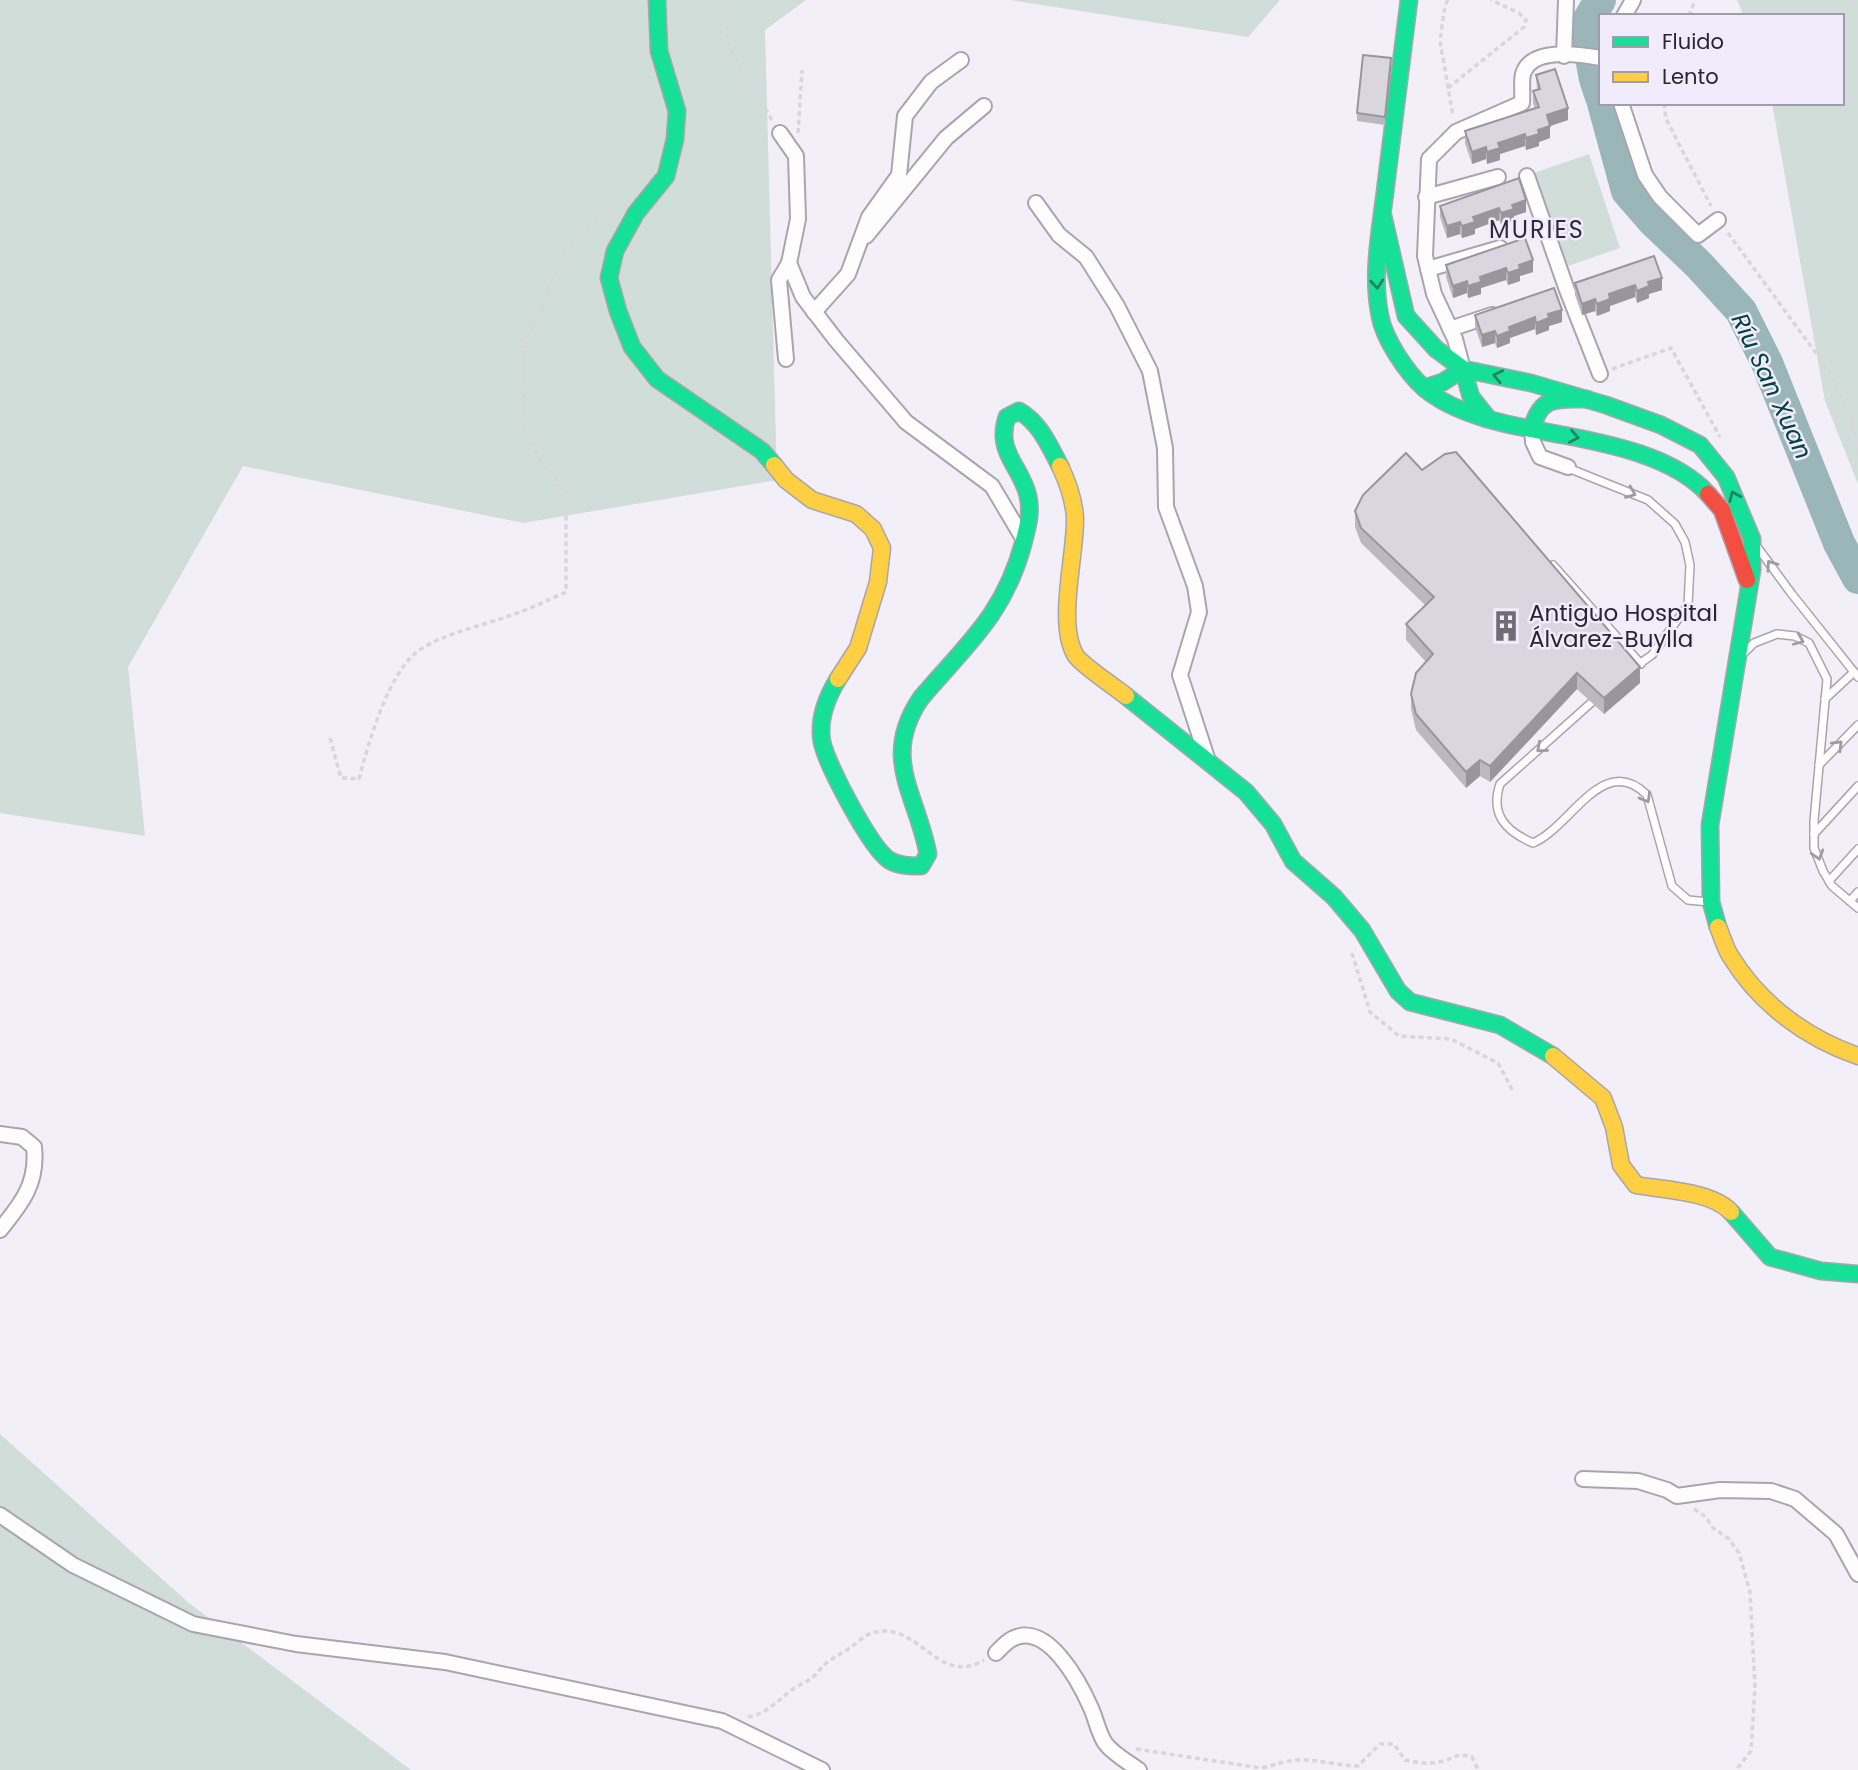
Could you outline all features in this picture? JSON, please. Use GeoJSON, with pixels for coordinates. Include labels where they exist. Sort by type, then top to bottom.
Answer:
{"type":"FeatureCollection","features":[{"type":"Feature","properties":{"kind":"street"},"geometry":{"type":"LineString","coordinates":[[657,0],[659,51],[677,111],[675,139],[666,176],[636,212],[615,251],[609,278],[632,346],[657,379],[762,451],[786,480],[812,500],[856,514],[873,529],[882,548],[878,582],[858,648],[830,693],[822,718],[822,741],[835,774],[868,835],[888,859],[906,866],[921,866],[928,854],[923,829],[903,778],[904,744],[910,712],[920,696],[963,653],[1006,596],[1024,540],[1030,505],[1023,481],[1003,443],[1002,432],[1007,417],[1019,411],[1033,419],[1040,429],[1070,488],[1075,516],[1066,608],[1068,636],[1076,656],[1246,792],[1273,824],[1293,861],[1334,897],[1362,930],[1398,991],[1410,1002],[1500,1026],[1548,1052],[1603,1098],[1614,1127],[1621,1165],[1636,1185],[1706,1197],[1726,1208],[1770,1257],[1821,1270],[1858,1274]]}},
{"type":"Feature","properties":{"kind":"street"},"geometry":{"type":"LineString","coordinates":[[1409,0],[1376,268],[1380,318],[1396,354],[1424,388],[1451,404],[1491,421],[1623,447],[1661,463],[1699,484],[1722,510],[1749,585]]}},
{"type":"Feature","properties":{"kind":"street"},"geometry":{"type":"LineString","coordinates":[[1566,0],[1569,56]]}},
{"type":"Feature","properties":{"kind":"street"},"geometry":{"type":"LineString","coordinates":[[1491,421],[1471,397],[1450,329],[1434,293],[1424,256],[1429,159],[1456,132],[1522,103],[1523,75],[1532,61],[1546,56],[1598,58]]}},
{"type":"Feature","properties":{"kind":"street"},"geometry":{"type":"LineString","coordinates":[[814,312],[848,274],[869,217],[899,175],[905,116],[931,82],[961,60]]}},
{"type":"Feature","properties":{"kind":"street"},"geometry":{"type":"LineString","coordinates":[[1622,105],[1645,175],[1660,197],[1698,235],[1718,220]]}},
{"type":"Feature","properties":{"kind":"street"},"geometry":{"type":"LineString","coordinates":[[860,242],[946,138],[984,106]]}},
{"type":"Feature","properties":{"kind":"street"},"geometry":{"type":"LineString","coordinates":[[779,133],[796,156],[798,219],[789,263],[779,280],[786,359]]}},
{"type":"Feature","properties":{"kind":"street"},"geometry":{"type":"LineString","coordinates":[[1527,176],[1600,374]]}},
{"type":"Feature","properties":{"kind":"street"},"geometry":{"type":"LineString","coordinates":[[1426,197],[1498,177]]}},
{"type":"Feature","properties":{"kind":"street"},"geometry":{"type":"LineString","coordinates":[[1036,203],[1059,234],[1086,257],[1117,306],[1150,371],[1166,448],[1166,507],[1195,586],[1199,612],[1180,675],[1208,762]]}},
{"type":"Feature","properties":{"kind":"street"},"geometry":{"type":"LineString","coordinates":[[1383,216],[1406,316],[1436,349],[1463,369],[1531,383],[1661,425],[1700,445],[1726,477],[1752,539],[1752,570],[1710,825],[1711,902],[1730,956],[1762,997],[1802,1030],[1832,1047],[1858,1056]]}},
{"type":"Feature","properties":{"kind":"street"},"geometry":{"type":"LineString","coordinates":[[1428,270],[1513,244]]}},
{"type":"Feature","properties":{"kind":"street"},"geometry":{"type":"LineString","coordinates":[[789,263],[803,298],[906,422],[992,486],[1024,540]]}},
{"type":"Feature","properties":{"kind":"street"},"geometry":{"type":"LineString","coordinates":[[1450,329],[1502,312]]}},
{"type":"Feature","properties":{"kind":"street"},"geometry":{"type":"LineString","coordinates":[[1424,388],[1443,382],[1463,369]]}},
{"type":"Feature","properties":{"kind":"street"},"geometry":{"type":"LineString","coordinates":[[1567,467],[1541,457],[1533,442],[1534,415],[1542,403],[1559,399],[1587,399]]}},
{"type":"Feature","properties":{"kind":"street"},"geometry":{"type":"LineString","coordinates":[[0,1134],[22,1137],[34,1147],[36,1161],[33,1181],[12,1216],[0,1230]]}},
{"type":"Feature","properties":{"kind":"street"},"geometry":{"type":"LineString","coordinates":[[1583,1479],[1638,1481],[1667,1490],[1683,1501],[1720,1490],[1771,1491],[1795,1499],[1836,1534],[1858,1574]]}},
{"type":"Feature","properties":{"kind":"street"},"geometry":{"type":"LineString","coordinates":[[0,1515],[73,1565],[193,1624],[296,1644],[445,1662],[722,1721],[822,1770]]}},
{"type":"Feature","properties":{"kind":"street"},"geometry":{"type":"LineString","coordinates":[[996,1653],[1014,1638],[1027,1635],[1041,1639],[1054,1648],[1085,1697],[1106,1745],[1139,1770]]}},
{"type":"Feature","properties":{"kind":"lane"},"geometry":{"type":"LineString","coordinates":[[1567,467],[1648,500],[1675,524],[1685,542],[1690,565],[1688,605],[1653,655],[1629,670]]}},
{"type":"Feature","properties":{"kind":"lane"},"geometry":{"type":"LineString","coordinates":[[1752,539],[1856,675],[1825,698]]}},
{"type":"Feature","properties":{"kind":"lane"},"geometry":{"type":"LineString","coordinates":[[1550,562],[1641,664]]}},
{"type":"Feature","properties":{"kind":"lane"},"geometry":{"type":"LineString","coordinates":[[1739,657],[1754,643],[1777,634],[1795,636],[1809,643],[1827,679],[1814,848],[1829,880],[1858,908]]}},
{"type":"Feature","properties":{"kind":"lane"},"geometry":{"type":"LineString","coordinates":[[1592,702],[1500,784],[1495,799],[1496,810],[1520,838],[1532,843],[1544,838],[1561,824],[1595,789],[1610,782],[1626,780],[1647,795],[1672,886],[1688,900],[1711,902]]}},
{"type":"Feature","properties":{"kind":"lane"},"geometry":{"type":"LineString","coordinates":[[1819,765],[1858,725]]}},
{"type":"Feature","properties":{"kind":"lane"},"geometry":{"type":"LineString","coordinates":[[1814,834],[1858,786]]}},
{"type":"Feature","properties":{"kind":"lane"},"geometry":{"type":"LineString","coordinates":[[1829,880],[1858,849]]}},
{"type":"Feature","properties":{"kind":"lane"},"geometry":{"type":"LineString","coordinates":[[1850,901],[1858,891]]}},
{"type":"Feature","properties":{"kind":"path"},"geometry":{"type":"LineString","coordinates":[[730,0],[726,15],[729,45],[779,133]]}},
{"type":"Feature","properties":{"kind":"path"},"geometry":{"type":"LineString","coordinates":[[1448,0],[1440,41],[1456,132]]}},
{"type":"Feature","properties":{"kind":"path"},"geometry":{"type":"LineString","coordinates":[[1448,88],[1524,27],[1526,20],[1519,13],[1490,0]]}},
{"type":"Feature","properties":{"kind":"path"},"geometry":{"type":"LineString","coordinates":[[796,156],[802,69]]}},
{"type":"Feature","properties":{"kind":"path"},"geometry":{"type":"LineString","coordinates":[[1664,105],[1666,119],[1718,220],[1829,371],[1851,415],[1858,451]]}},
{"type":"Feature","properties":{"kind":"path"},"geometry":{"type":"LineString","coordinates":[[330,738],[341,778],[359,779],[370,737],[398,672],[419,650],[566,592],[566,491],[541,462],[522,422],[526,341],[566,250],[607,208],[636,212]]}},
{"type":"Feature","properties":{"kind":"path"},"geometry":{"type":"LineString","coordinates":[[1683,1501],[1706,1517],[1713,1528],[1729,1539],[1740,1553],[1750,1591],[1755,1687],[1751,1751],[1736,1770]]}},
{"type":"Feature","properties":{"kind":"path"},"geometry":{"type":"LineString","coordinates":[[722,1721],[756,1716],[777,1704],[793,1689],[813,1677],[823,1665],[870,1633],[896,1631],[918,1643],[937,1660],[951,1665],[974,1665],[996,1653]]}},
{"type":"Feature","properties":{"kind":"path"},"geometry":{"type":"LineString","coordinates":[[1106,1745],[1261,1768],[1301,1759],[1329,1760],[1343,1766],[1358,1766],[1380,1744],[1394,1745],[1405,1760],[1427,1764],[1441,1762],[1459,1754],[1472,1757],[1478,1770]]}},
{"type":"Feature","properties":{"kind":"shaded area"},"geometry":{"type":"Polygon","coordinates":[[[0,0],[806,0],[765,30],[777,480],[523,523],[243,466],[128,667],[145,836],[0,813],[0,0]]]}},
{"type":"Feature","properties":{"kind":"shaded area"},"geometry":{"type":"Polygon","coordinates":[[[1010,0],[1280,0],[1248,37],[1010,0]]]}},
{"type":"Feature","properties":{"kind":"shaded area"},"geometry":{"type":"Polygon","coordinates":[[[1737,0],[1858,0],[1858,484],[1825,401],[1772,105],[1844,105],[1844,14],[1743,14],[1737,0]]]}},
{"type":"Feature","properties":{"kind":"shaded area"},"geometry":{"type":"Polygon","coordinates":[[[1589,154],[1620,248],[1565,267],[1534,173],[1589,154]]]}},
{"type":"Feature","properties":{"kind":"shaded area"},"geometry":{"type":"Polygon","coordinates":[[[0,1434],[189,1603],[411,1770],[0,1770],[0,1434]]]}},
{"type":"Feature","properties":{"kind":"building"},"geometry":{"type":"Polygon","coordinates":[[[1363,55],[1391,58],[1385,117],[1357,113],[1363,55]]]}},
{"type":"Feature","properties":{"kind":"building"},"geometry":{"type":"Polygon","coordinates":[[[1555,69],[1568,108],[1547,115],[1550,126],[1538,130],[1539,134],[1526,138],[1525,134],[1498,143],[1500,148],[1487,152],[1486,147],[1472,152],[1465,131],[1539,107],[1533,91],[1540,89],[1536,75],[1555,69]]]}},
{"type":"Feature","properties":{"kind":"building"},"geometry":{"type":"Polygon","coordinates":[[[1519,178],[1526,200],[1512,205],[1514,209],[1501,213],[1499,208],[1473,217],[1475,222],[1462,226],[1460,222],[1447,226],[1440,206],[1519,178]]]}},
{"type":"Feature","properties":{"kind":"building"},"geometry":{"type":"Polygon","coordinates":[[[1525,238],[1533,260],[1519,265],[1520,269],[1508,273],[1506,268],[1480,277],[1481,282],[1468,286],[1467,281],[1453,286],[1446,265],[1525,238]]]}},
{"type":"Feature","properties":{"kind":"building"},"geometry":{"type":"Polygon","coordinates":[[[1654,256],[1662,278],[1648,282],[1649,286],[1637,291],[1635,285],[1609,294],[1610,299],[1597,304],[1595,299],[1582,304],[1575,283],[1654,256]]]}},
{"type":"Feature","properties":{"kind":"building"},"geometry":{"type":"Polygon","coordinates":[[[1554,288],[1562,310],[1548,314],[1549,318],[1536,323],[1535,317],[1509,327],[1510,331],[1497,336],[1495,331],[1482,335],[1475,315],[1554,288]]]}},
{"type":"Feature","properties":{"kind":"building","name":"Antiguo Hospital Álvarez-Buylla"},"geometry":{"type":"Polygon","coordinates":[[[1456,452],[1640,667],[1604,698],[1577,673],[1490,766],[1480,760],[1466,772],[1416,714],[1411,694],[1416,673],[1433,654],[1406,624],[1434,597],[1361,528],[1355,511],[1363,495],[1406,453],[1422,470],[1445,454],[1456,452]]]}},
{"type":"Feature","properties":{"kind":"waterway","name":"Ríu San Xuan"},"geometry":{"type":"LineString","coordinates":[[1599,91],[1585,26],[1600,0]]}},
{"type":"Feature","properties":{"kind":"waterway","name":"Ríu San Xuan"},"geometry":{"type":"LineString","coordinates":[[1604,105],[1627,191],[1741,311],[1767,363],[1839,543],[1858,578]]}},
{"type":"Feature","properties":{"kind":"traffic: fast"},"geometry":{"type":"LineString","coordinates":[[657,0],[659,51],[677,111],[675,139],[666,176],[636,213],[615,251],[609,278],[632,347],[657,379],[762,451],[774,465]]}},
{"type":"Feature","properties":{"kind":"traffic: fast"},"geometry":{"type":"LineString","coordinates":[[1409,0],[1376,283],[1382,325],[1397,355],[1424,388],[1454,407],[1509,425],[1601,443],[1641,454],[1678,470],[1708,494]]}},
{"type":"Feature","properties":{"kind":"traffic: fast"},"geometry":{"type":"LineString","coordinates":[[1383,216],[1406,316],[1436,349],[1463,369],[1531,383],[1606,405],[1661,425],[1700,445],[1726,477],[1752,539],[1752,570],[1710,825],[1711,902],[1718,927]]}},
{"type":"Feature","properties":{"kind":"traffic: fast"},"geometry":{"type":"LineString","coordinates":[[1424,388],[1443,382],[1463,369],[1471,397],[1487,417]]}},
{"type":"Feature","properties":{"kind":"traffic: fast"},"geometry":{"type":"LineString","coordinates":[[1532,429],[1540,410],[1552,401],[1587,399]]}},
{"type":"Feature","properties":{"kind":"traffic: fast"},"geometry":{"type":"LineString","coordinates":[[838,679],[827,701],[821,725],[822,742],[832,768],[850,805],[881,852],[897,863],[921,866],[928,854],[905,776],[903,739],[909,719],[921,698],[982,628],[1015,569],[1026,532],[1029,508],[1025,485],[1010,458],[1004,440],[1007,417],[1019,411],[1033,422],[1060,466]]}},
{"type":"Feature","properties":{"kind":"traffic: fast"},"geometry":{"type":"LineString","coordinates":[[1126,696],[1246,792],[1273,824],[1293,861],[1334,897],[1362,930],[1398,991],[1410,1002],[1500,1025],[1553,1056]]}},
{"type":"Feature","properties":{"kind":"traffic: fast"},"geometry":{"type":"LineString","coordinates":[[1731,1212],[1770,1257],[1821,1271],[1858,1274]]}},
{"type":"Feature","properties":{"kind":"traffic: slow"},"geometry":{"type":"LineString","coordinates":[[774,465],[786,480],[812,500],[856,514],[873,529],[882,548],[878,582],[858,648],[838,679]]}},
{"type":"Feature","properties":{"kind":"traffic: slow"},"geometry":{"type":"LineString","coordinates":[[1060,466],[1070,492],[1075,518],[1067,608],[1070,643],[1080,660],[1126,696]]}},
{"type":"Feature","properties":{"kind":"traffic: slow"},"geometry":{"type":"LineString","coordinates":[[1718,927],[1731,957],[1770,1004],[1820,1040],[1858,1056]]}},
{"type":"Feature","properties":{"kind":"traffic: slow"},"geometry":{"type":"LineString","coordinates":[[1553,1056],[1603,1098],[1614,1127],[1621,1165],[1636,1185],[1700,1196],[1723,1205],[1731,1212]]}},
{"type":"Feature","properties":{"kind":"traffic: jam"},"geometry":{"type":"LineString","coordinates":[[1708,494],[1722,510],[1747,580]]}},
{"type":"Feature","properties":{"kind":"place","name":"Antiguo Hospital Álvarez-Buylla"},"geometry":{"type":"Point","coordinates":[1506,626]}},
{"type":"Feature","properties":{"kind":"district","name":"MURIES"},"geometry":{"type":"Point","coordinates":[1537,229]}}]}
